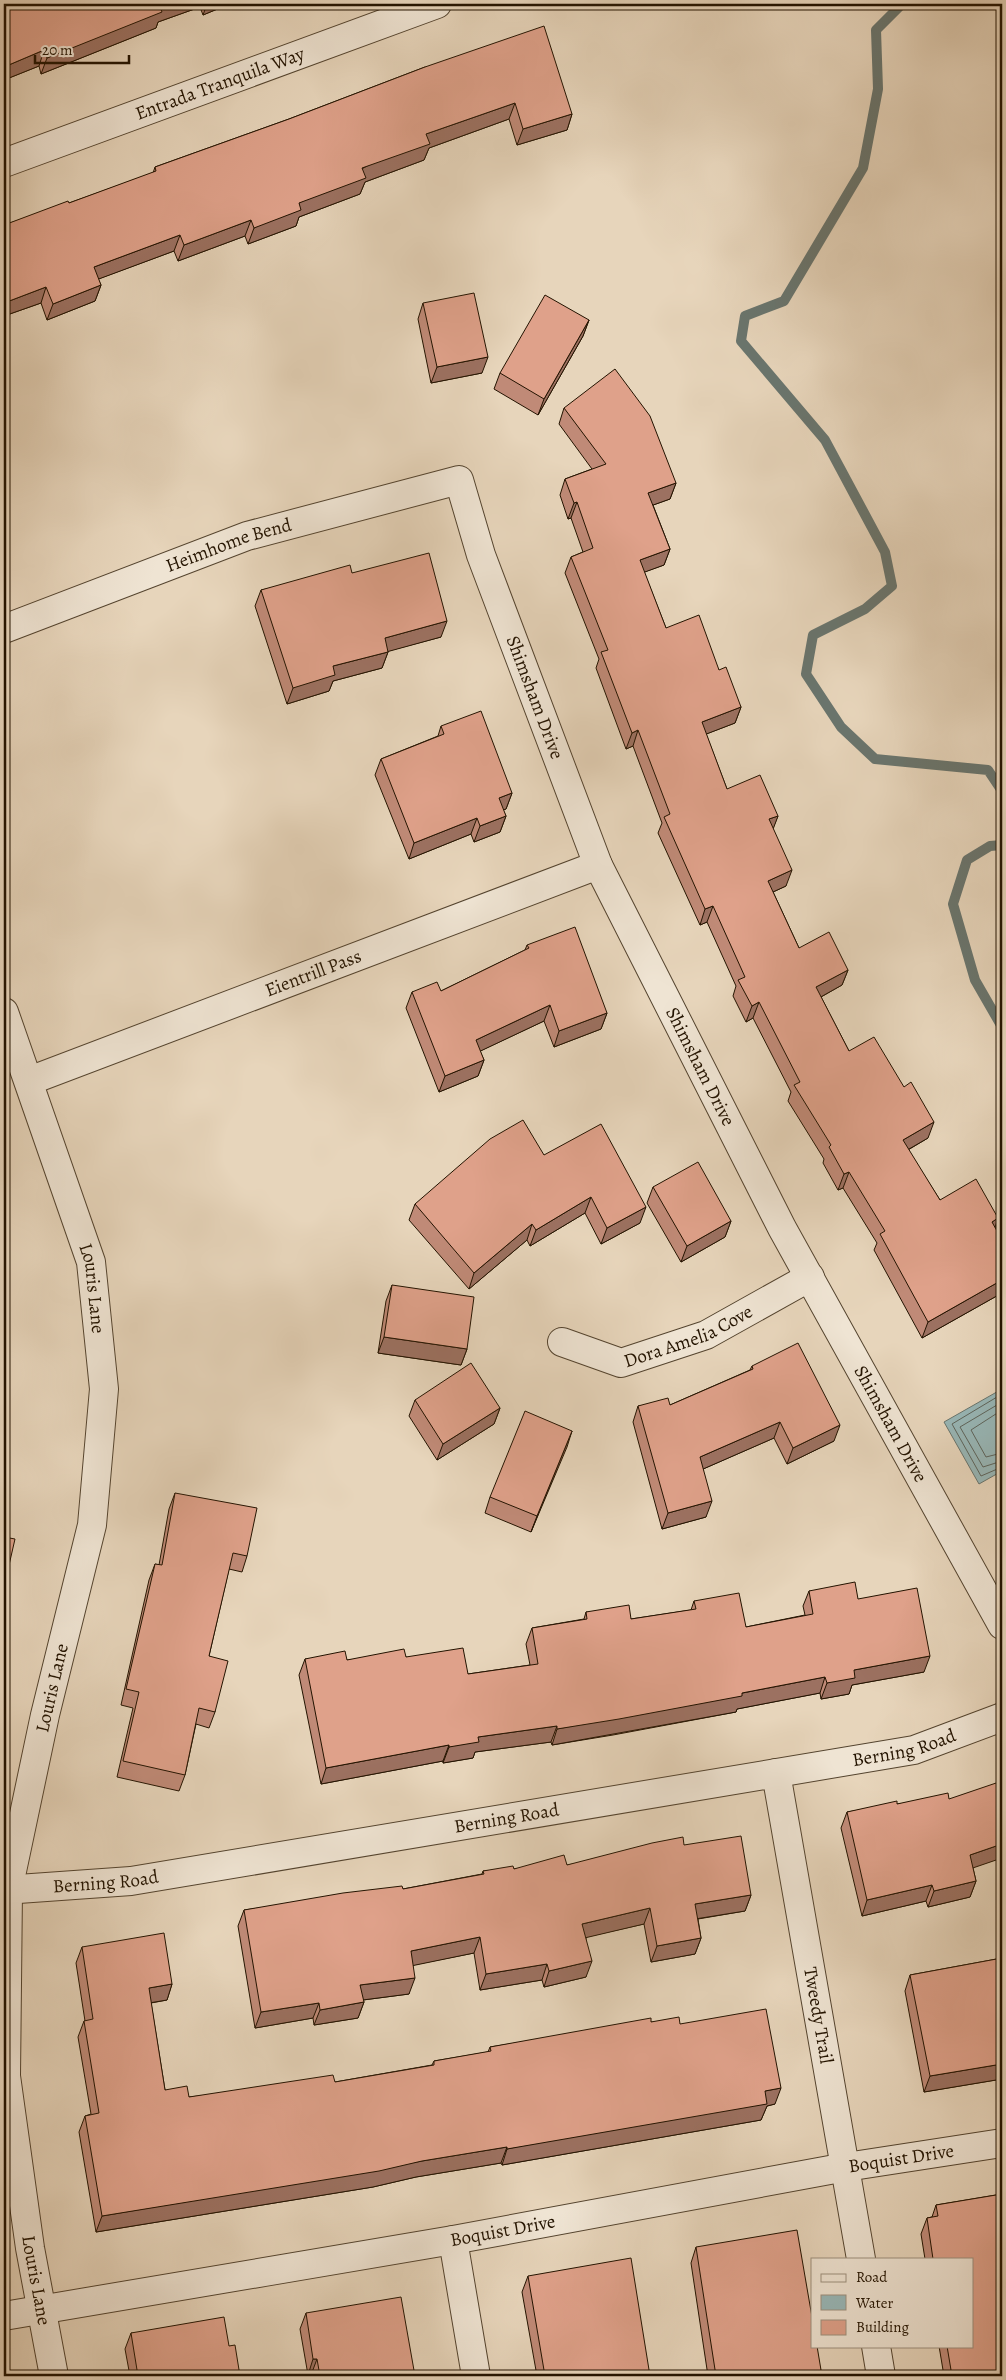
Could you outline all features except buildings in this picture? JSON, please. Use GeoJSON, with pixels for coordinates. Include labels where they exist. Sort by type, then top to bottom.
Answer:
{"type":"FeatureCollection","features":[{"type":"Feature","properties":{"kind":"street","name":"Entrada Tranquila Way"},"geometry":{"type":"LineString","coordinates":[[4,163],[372,15],[436,4]]}},
{"type":"Feature","properties":{"kind":"street","name":"Heimhome Bend"},"geometry":{"type":"LineString","coordinates":[[4,629],[247,536],[459,480]]}},
{"type":"Feature","properties":{"kind":"street","name":"Shimsham Drive"},"geometry":{"type":"LineString","coordinates":[[459,480],[481,555],[598,865],[782,1228],[1002,1625]]}},
{"type":"Feature","properties":{"kind":"street","name":"Eientrill Pass"},"geometry":{"type":"LineString","coordinates":[[29,1081],[598,865]]}},
{"type":"Feature","properties":{"kind":"street","name":"Louris Lane"},"geometry":{"type":"LineString","coordinates":[[4,1012],[91,1262],[104,1389],[92,1525],[45,1714],[6,1890],[6,2076],[30,2248],[54,2376]]}},
{"type":"Feature","properties":{"kind":"street","name":"Dora Amelia Cove"},"geometry":{"type":"LineString","coordinates":[[562,1342],[621,1363],[706,1335],[810,1277]]}},
{"type":"Feature","properties":{"kind":"street","name":"Berning Road"},"geometry":{"type":"LineString","coordinates":[[6,1890],[130,1881],[914,1750],[1002,1717]]}},
{"type":"Feature","properties":{"kind":"street","name":"Tweedy Trail"},"geometry":{"type":"LineString","coordinates":[[776,1773],[861,2258]]}},
{"type":"Feature","properties":{"kind":"street","name":"Boquist Drive"},"geometry":{"type":"LineString","coordinates":[[4,2316],[453,2240],[846,2168],[1002,2143]]}},
{"type":"Feature","properties":{"kind":"street"},"geometry":{"type":"LineString","coordinates":[[453,2240],[476,2376]]}},
{"type":"Feature","properties":{"kind":"street"},"geometry":{"type":"LineString","coordinates":[[876,2348],[881,2376]]}},
{"type":"Feature","properties":{"kind":"water"},"geometry":{"type":"Polygon","coordinates":[[[1002,1389],[1002,1471],[979,1484],[944,1422],[1002,1389]]]}},
{"type":"Feature","properties":{"kind":"waterway"},"geometry":{"type":"LineString","coordinates":[[902,4],[876,30],[878,89],[863,168],[784,301],[745,316],[741,341],[825,440],[885,552],[892,586],[865,609],[813,635],[806,674],[841,727],[875,759],[988,770],[1002,791]]}},
{"type":"Feature","properties":{"kind":"waterway"},"geometry":{"type":"LineString","coordinates":[[1002,845],[990,846],[967,860],[953,904],[975,980],[1002,1027]]}}]}
